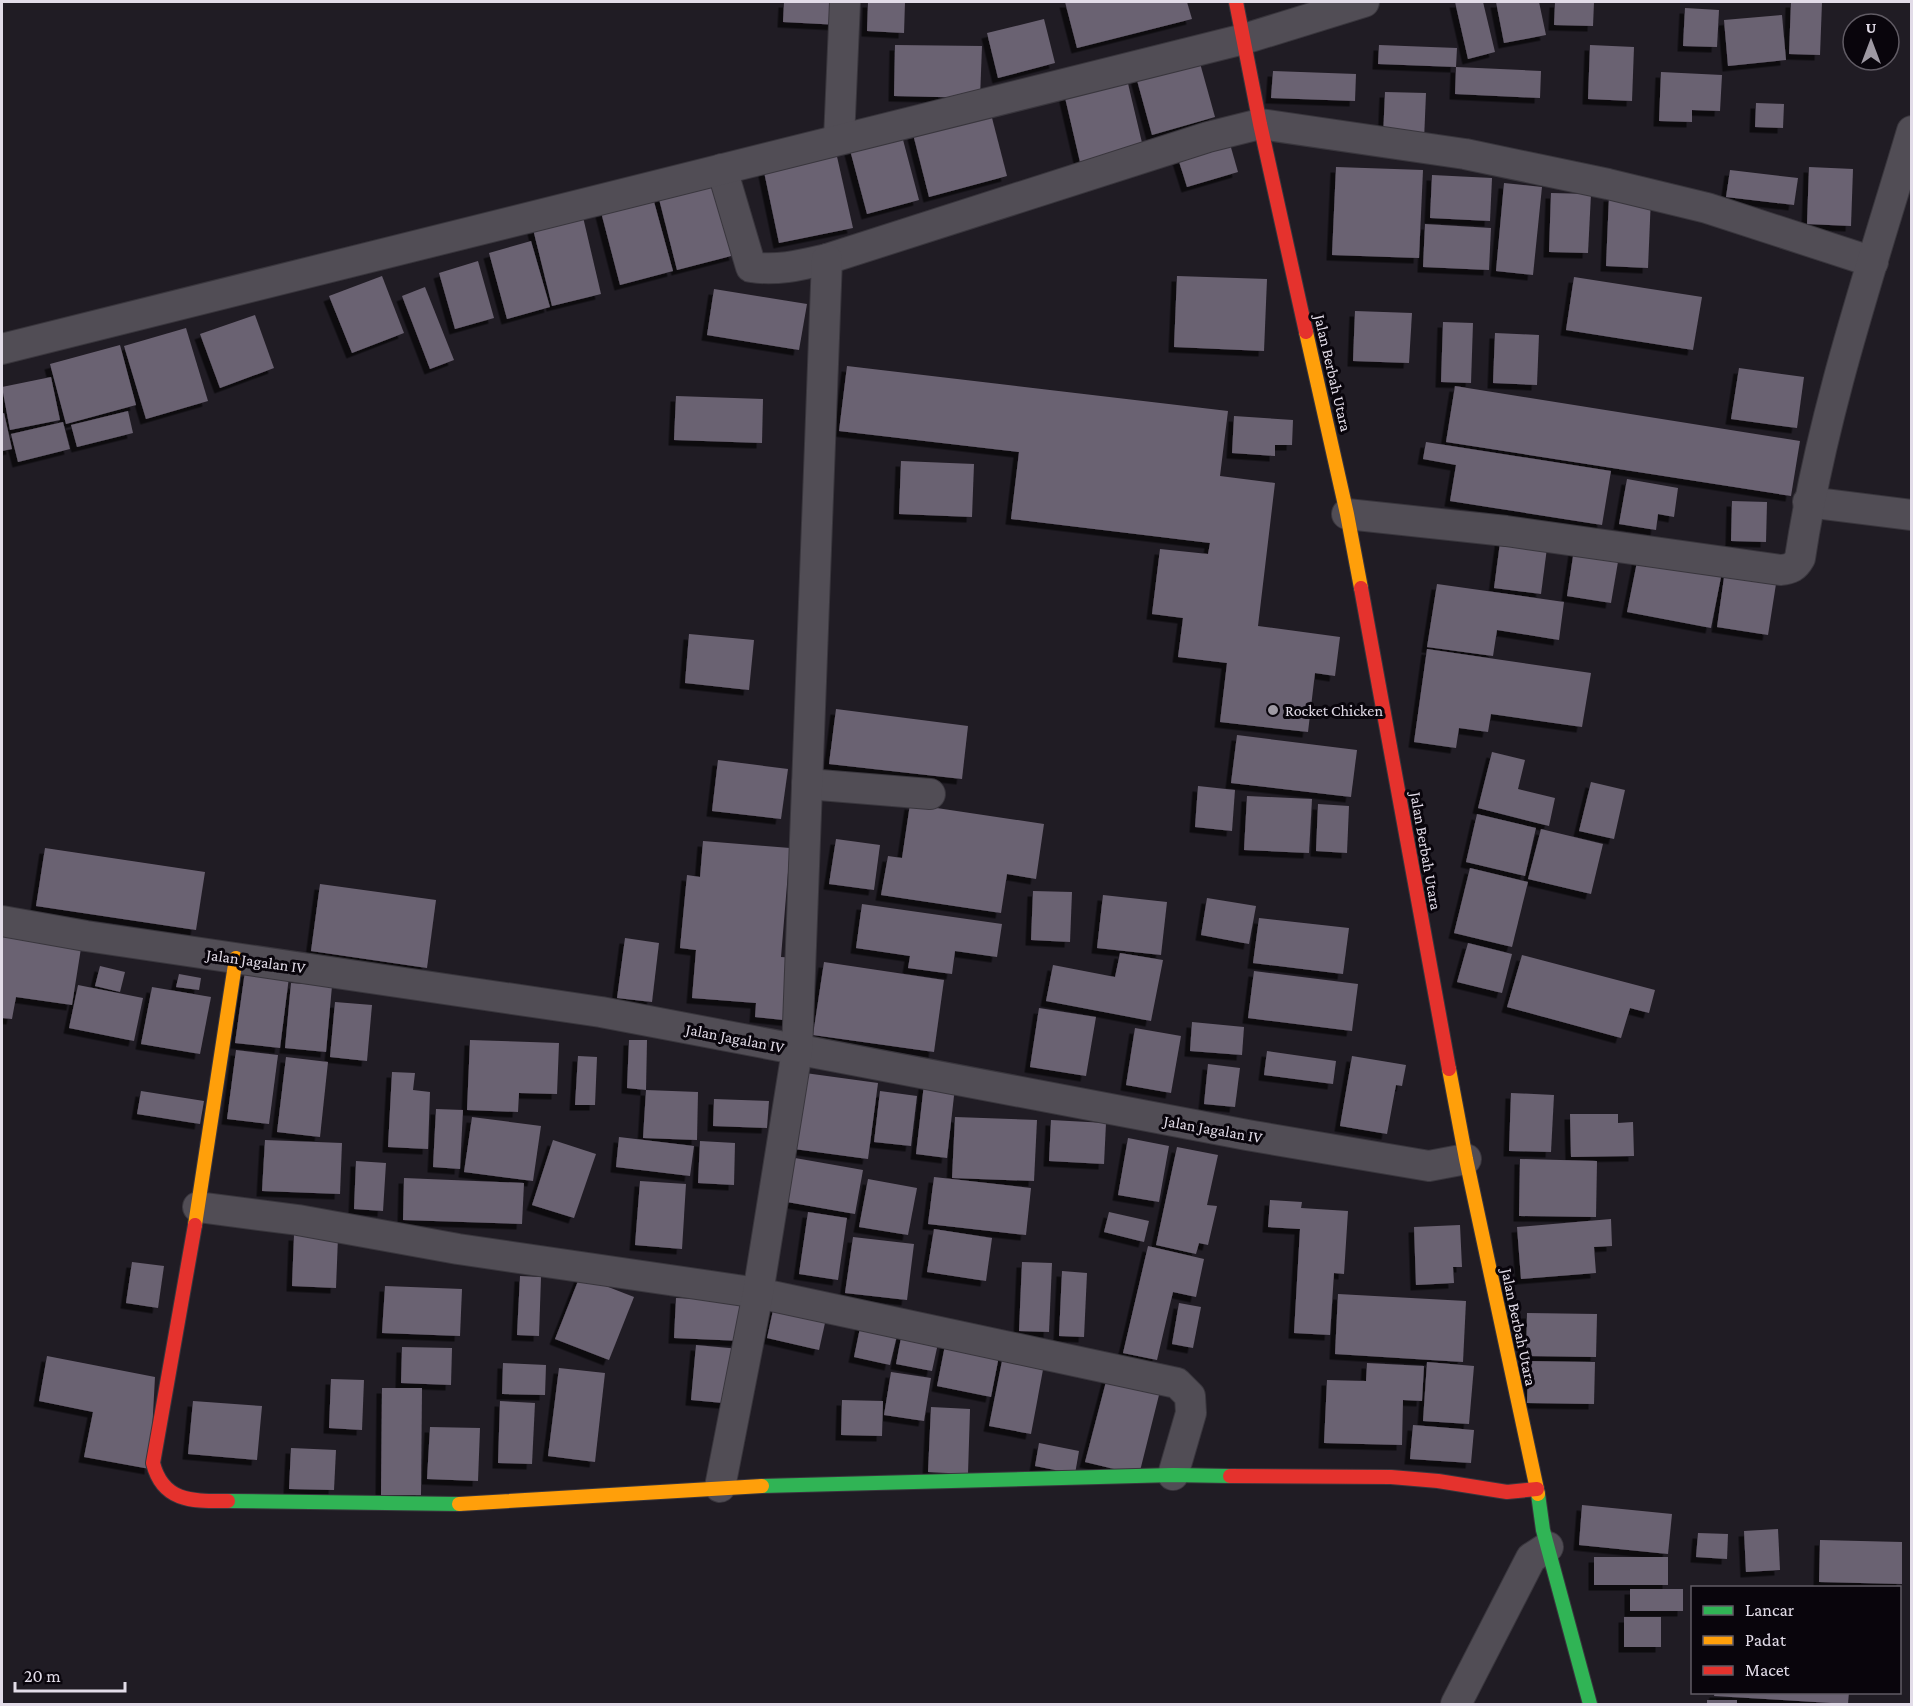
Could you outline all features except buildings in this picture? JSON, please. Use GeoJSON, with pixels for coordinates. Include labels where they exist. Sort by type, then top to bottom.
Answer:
{"type":"FeatureCollection","features":[{"type":"Feature","properties":{"kind":"street"},"geometry":{"type":"LineString","coordinates":[[839,139],[845,2]]}},
{"type":"Feature","properties":{"kind":"street","name":"Jalan Berbah Utara"},"geometry":{"type":"LineString","coordinates":[[1236,2],[1260,124],[1347,514],[1467,1160],[1548,1547],[1590,1704]]}},
{"type":"Feature","properties":{"kind":"street"},"geometry":{"type":"LineString","coordinates":[[2,349],[1244,39],[1364,2]]}},
{"type":"Feature","properties":{"kind":"street"},"geometry":{"type":"LineString","coordinates":[[722,168],[751,267],[784,269],[827,259],[1208,137],[1260,124],[1465,154],[1608,184],[1707,208],[1873,262]]}},
{"type":"Feature","properties":{"kind":"street"},"geometry":{"type":"LineString","coordinates":[[1347,514],[1506,531],[1780,570],[1796,566],[1800,558],[1808,502],[1839,378],[1911,131]]}},
{"type":"Feature","properties":{"kind":"street"},"geometry":{"type":"LineString","coordinates":[[720,1487],[758,1293],[797,1051],[827,259]]}},
{"type":"Feature","properties":{"kind":"street"},"geometry":{"type":"LineString","coordinates":[[1808,502],[1911,515]]}},
{"type":"Feature","properties":{"kind":"street"},"geometry":{"type":"LineString","coordinates":[[807,784],[930,794]]}},
{"type":"Feature","properties":{"kind":"street","name":"Jalan Jagalan IV"},"geometry":{"type":"LineString","coordinates":[[2,921],[601,1012],[1247,1136],[1429,1166],[1467,1160]]}},
{"type":"Feature","properties":{"kind":"street"},"geometry":{"type":"LineString","coordinates":[[236,958],[198,1207],[153,1463],[156,1480],[170,1493],[192,1501],[455,1504],[720,1487],[1173,1475],[1391,1477],[1438,1481],[1507,1492],[1537,1489]]}},
{"type":"Feature","properties":{"kind":"street"},"geometry":{"type":"LineString","coordinates":[[198,1207],[297,1220],[458,1249],[758,1293],[1177,1383],[1190,1396],[1191,1413],[1173,1475]]}},
{"type":"Feature","properties":{"kind":"street"},"geometry":{"type":"LineString","coordinates":[[1456,1704],[1531,1558],[1548,1547]]}},
{"type":"Feature","properties":{"kind":"traffic: fast"},"geometry":{"type":"LineString","coordinates":[[762,1486],[1173,1475],[1230,1476]]}},
{"type":"Feature","properties":{"kind":"traffic: fast"},"geometry":{"type":"LineString","coordinates":[[1538,1494],[1543,1530],[1590,1704]]}},
{"type":"Feature","properties":{"kind":"traffic: fast"},"geometry":{"type":"LineString","coordinates":[[228,1501],[459,1504]]}},
{"type":"Feature","properties":{"kind":"traffic: slow"},"geometry":{"type":"LineString","coordinates":[[1306,332],[1347,514],[1361,588]]}},
{"type":"Feature","properties":{"kind":"traffic: slow"},"geometry":{"type":"LineString","coordinates":[[195,1225],[236,958]]}},
{"type":"Feature","properties":{"kind":"traffic: slow"},"geometry":{"type":"LineString","coordinates":[[1449,1069],[1466,1159],[1538,1494]]}},
{"type":"Feature","properties":{"kind":"traffic: slow"},"geometry":{"type":"LineString","coordinates":[[459,1504],[762,1486]]}},
{"type":"Feature","properties":{"kind":"traffic: jam"},"geometry":{"type":"LineString","coordinates":[[1236,2],[1260,124],[1306,332]]}},
{"type":"Feature","properties":{"kind":"traffic: jam"},"geometry":{"type":"LineString","coordinates":[[1361,588],[1449,1069]]}},
{"type":"Feature","properties":{"kind":"traffic: jam"},"geometry":{"type":"LineString","coordinates":[[195,1225],[153,1463],[164,1486],[172,1493],[192,1500],[228,1501]]}},
{"type":"Feature","properties":{"kind":"traffic: jam"},"geometry":{"type":"LineString","coordinates":[[1230,1476],[1391,1477],[1438,1481],[1507,1492],[1537,1489]]}},
{"type":"Feature","properties":{"kind":"place","name":"Rocket Chicken"},"geometry":{"type":"Point","coordinates":[1273,710]}}]}
